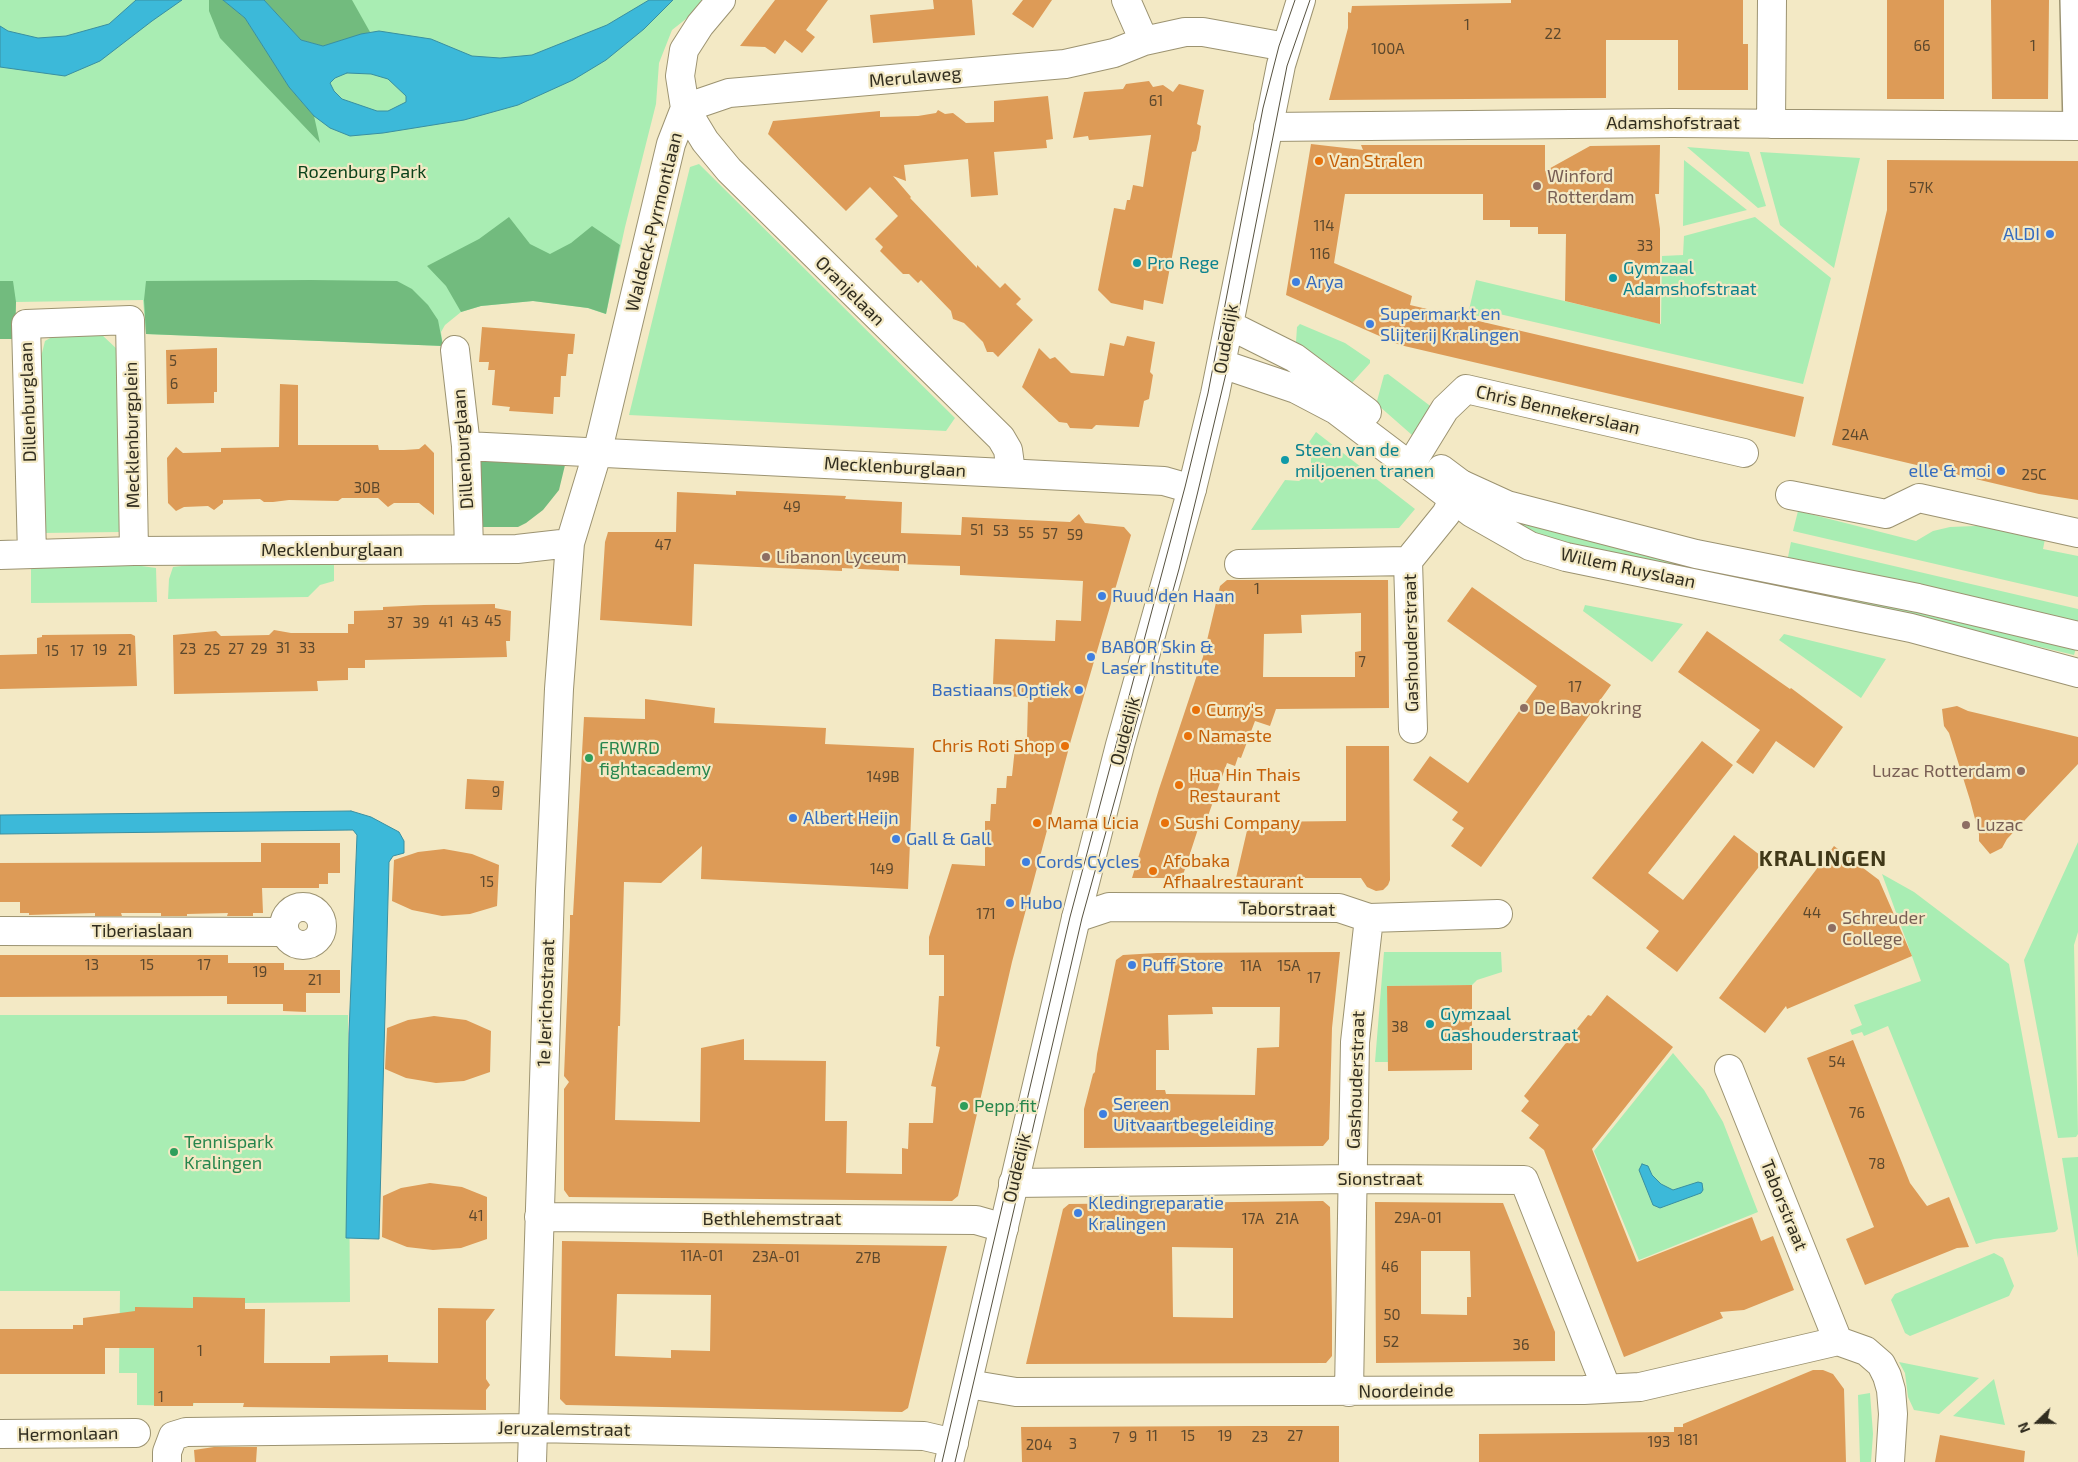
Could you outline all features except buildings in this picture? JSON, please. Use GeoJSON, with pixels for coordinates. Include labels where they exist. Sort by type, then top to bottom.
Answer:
{"type":"FeatureCollection","features":[{"type":"Feature","properties":{"kind":"street","name":"Waldeck-Pyrmontlaan"},"geometry":{"type":"LineString","coordinates":[[597,454],[671,144],[685,108],[680,76],[684,50],[700,25],[721,0]]}},
{"type":"Feature","properties":{"kind":"street"},"geometry":{"type":"LineString","coordinates":[[1126,0],[1144,41]]}},
{"type":"Feature","properties":{"kind":"street","name":"Oudedijk"},"geometry":{"type":"LineString","coordinates":[[952,1453],[1013,1183],[1076,918],[1120,745],[1192,489],[1222,364],[1268,127],[1286,47],[1301,0]]}},
{"type":"Feature","properties":{"kind":"street"},"geometry":{"type":"LineString","coordinates":[[1771,124],[1772,0]]}},
{"type":"Feature","properties":{"kind":"street"},"geometry":{"type":"LineString","coordinates":[[2072,0],[2076,126]]}},
{"type":"Feature","properties":{"kind":"street","name":"Merulaweg"},"geometry":{"type":"LineString","coordinates":[[685,108],[729,93],[1065,64],[1114,53],[1144,41],[1185,32],[1203,32],[1286,47]]}},
{"type":"Feature","properties":{"kind":"street","name":"Oranjelaan"},"geometry":{"type":"LineString","coordinates":[[685,108],[705,141],[728,170],[1001,438],[1008,450],[1011,472]]}},
{"type":"Feature","properties":{"kind":"street","name":"Adamshofstraat"},"geometry":{"type":"LineString","coordinates":[[1268,127],[1771,124],[2076,126]]}},
{"type":"Feature","properties":{"kind":"street","name":"Mecklenburgplein"},"geometry":{"type":"LineString","coordinates":[[130,320],[134,551]]}},
{"type":"Feature","properties":{"kind":"street","name":"Dillenburglaan"},"geometry":{"type":"LineString","coordinates":[[32,554],[26,324],[130,320]]}},
{"type":"Feature","properties":{"kind":"street","name":"Willem Ruyslaan"},"geometry":{"type":"LineString","coordinates":[[1229,325],[1281,350],[1302,363],[1414,459],[1457,492],[1472,513],[1530,546],[1550,552],[1911,628],[2078,673]]}},
{"type":"Feature","properties":{"kind":"street","name":"Dillenburglaan"},"geometry":{"type":"LineString","coordinates":[[455,350],[466,446],[469,549]]}},
{"type":"Feature","properties":{"kind":"street","name":"Willem Ruyslaan"},"geometry":{"type":"LineString","coordinates":[[1222,364],[1274,380],[1319,400],[1414,459]]}},
{"type":"Feature","properties":{"kind":"street","name":"Chris Bennekerslaan"},"geometry":{"type":"LineString","coordinates":[[1414,459],[1446,409],[1466,389],[1744,453]]}},
{"type":"Feature","properties":{"kind":"street","name":"Mecklenburglaan"},"geometry":{"type":"LineString","coordinates":[[466,446],[1164,481],[1192,489]]}},
{"type":"Feature","properties":{"kind":"street"},"geometry":{"type":"LineString","coordinates":[[570,544],[597,454]]}},
{"type":"Feature","properties":{"kind":"street","name":"Willem Ruyslaan"},"geometry":{"type":"LineString","coordinates":[[1457,492],[1696,554],[1918,598],[2078,636]]}},
{"type":"Feature","properties":{"kind":"street","name":"Gashouderstraat"},"geometry":{"type":"LineString","coordinates":[[1413,729],[1408,561],[1446,514],[1457,492]]}},
{"type":"Feature","properties":{"kind":"street"},"geometry":{"type":"LineString","coordinates":[[1790,495],[1886,514],[1918,498],[2078,533]]}},
{"type":"Feature","properties":{"kind":"street","name":"Mecklenburglaan"},"geometry":{"type":"LineString","coordinates":[[0,555],[134,551],[517,549],[570,544]]}},
{"type":"Feature","properties":{"kind":"street","name":"1e Jerichostraat"},"geometry":{"type":"LineString","coordinates":[[532,1462],[551,862],[559,688],[570,544]]}},
{"type":"Feature","properties":{"kind":"street"},"geometry":{"type":"LineString","coordinates":[[1239,564],[1408,561]]}},
{"type":"Feature","properties":{"kind":"street","name":"Taborstraat"},"geometry":{"type":"LineString","coordinates":[[1076,918],[1109,907],[1339,908],[1369,918],[1498,914]]}},
{"type":"Feature","properties":{"kind":"street","name":"Gashouderstraat"},"geometry":{"type":"LineString","coordinates":[[1348,1392],[1355,1042],[1369,918]]}},
{"type":"Feature","properties":{"kind":"street","name":"Tiberiaslaan"},"geometry":{"type":"LineString","coordinates":[[0,931],[284,932]]}},
{"type":"Feature","properties":{"kind":"street","name":"Taborstraat"},"geometry":{"type":"LineString","coordinates":[[1729,1069],[1838,1341]]}},
{"type":"Feature","properties":{"kind":"street","name":"Sionstraat"},"geometry":{"type":"LineString","coordinates":[[1013,1183],[1353,1179],[1524,1180],[1606,1387]]}},
{"type":"Feature","properties":{"kind":"street","name":"Bethlehemstraat"},"geometry":{"type":"LineString","coordinates":[[539,1218],[976,1220],[1004,1228]]}},
{"type":"Feature","properties":{"kind":"street"},"geometry":{"type":"LineString","coordinates":[[1838,1341],[1866,1351],[1881,1364],[1887,1376],[1891,1390],[1893,1414],[1890,1462]]}},
{"type":"Feature","properties":{"kind":"street","name":"Noordeinde"},"geometry":{"type":"LineString","coordinates":[[968,1384],[1016,1392],[1584,1390],[1606,1387],[1640,1387],[1838,1341]]}},
{"type":"Feature","properties":{"kind":"street","name":"Jeruzalemstraat"},"geometry":{"type":"LineString","coordinates":[[170,1449],[186,1432],[532,1428],[924,1436],[952,1453]]}},
{"type":"Feature","properties":{"kind":"street","name":"Hermonlaan"},"geometry":{"type":"LineString","coordinates":[[0,1434],[136,1433]]}},
{"type":"Feature","properties":{"kind":"green space","name":"Rozenburg Park"},"geometry":{"type":"Polygon","coordinates":[[[0,0],[710,0],[672,30],[659,63],[656,104],[625,227],[606,314],[588,308],[533,301],[481,306],[461,312],[445,325],[441,332],[443,346],[146,334],[143,300],[16,302],[15,339],[0,339],[0,0]]]}},
{"type":"Feature","properties":{"kind":"green space"},"geometry":{"type":"Polygon","coordinates":[[[209,0],[223,0],[245,18],[289,87],[314,116],[320,143],[220,38],[209,11],[209,0]]]}},
{"type":"Feature","properties":{"kind":"green space"},"geometry":{"type":"Polygon","coordinates":[[[264,0],[352,0],[370,32],[323,46],[301,40],[264,0]]]}},
{"type":"Feature","properties":{"kind":"green space"},"geometry":{"type":"Polygon","coordinates":[[[1687,147],[1749,152],[1766,206],[1758,208],[1687,147]]]}},
{"type":"Feature","properties":{"kind":"green space"},"geometry":{"type":"Polygon","coordinates":[[[1760,152],[1860,158],[1834,268],[1780,225],[1760,152]]]}},
{"type":"Feature","properties":{"kind":"green space"},"geometry":{"type":"Polygon","coordinates":[[[1684,160],[1747,210],[1683,226],[1684,160]]]}},
{"type":"Feature","properties":{"kind":"green space"},"geometry":{"type":"Polygon","coordinates":[[[699,164],[955,418],[946,431],[629,415],[690,167],[699,164]]]}},
{"type":"Feature","properties":{"kind":"green space"},"geometry":{"type":"Polygon","coordinates":[[[509,217],[530,244],[550,254],[571,243],[592,226],[620,245],[606,314],[588,308],[533,301],[481,306],[461,312],[446,286],[427,266],[479,239],[509,217]]]}},
{"type":"Feature","properties":{"kind":"green space"},"geometry":{"type":"Polygon","coordinates":[[[1755,217],[1831,278],[1803,384],[1495,313],[1493,319],[1468,314],[1476,280],[1661,324],[1662,256],[1683,255],[1684,236],[1755,217]]]}},
{"type":"Feature","properties":{"kind":"green space"},"geometry":{"type":"Polygon","coordinates":[[[0,281],[13,281],[16,302],[15,339],[0,339],[0,281]]]}},
{"type":"Feature","properties":{"kind":"green space"},"geometry":{"type":"Polygon","coordinates":[[[146,281],[397,281],[412,289],[428,305],[438,320],[443,346],[146,334],[144,300],[146,281]]]}},
{"type":"Feature","properties":{"kind":"green space"},"geometry":{"type":"Polygon","coordinates":[[[1300,324],[1345,343],[1370,360],[1370,363],[1351,384],[1331,366],[1296,342],[1297,327],[1300,324]]]}},
{"type":"Feature","properties":{"kind":"green space"},"geometry":{"type":"Polygon","coordinates":[[[102,335],[118,350],[121,527],[119,532],[43,533],[38,369],[45,341],[52,337],[102,335]]]}},
{"type":"Feature","properties":{"kind":"green space"},"geometry":{"type":"Polygon","coordinates":[[[1388,374],[1433,408],[1416,434],[1412,435],[1379,406],[1377,401],[1384,375],[1388,374]]]}},
{"type":"Feature","properties":{"kind":"green space"},"geometry":{"type":"Polygon","coordinates":[[[1316,432],[1415,509],[1399,528],[1251,530],[1285,480],[1299,481],[1307,475],[1311,467],[1311,457],[1305,448],[1316,432]]]}},
{"type":"Feature","properties":{"kind":"green space"},"geometry":{"type":"Polygon","coordinates":[[[479,458],[566,461],[559,490],[543,510],[526,523],[518,527],[478,527],[479,458]]]}},
{"type":"Feature","properties":{"kind":"green space"},"geometry":{"type":"Polygon","coordinates":[[[1484,507],[1686,557],[1682,568],[1580,546],[1532,534],[1484,507]]]}},
{"type":"Feature","properties":{"kind":"green space"},"geometry":{"type":"Polygon","coordinates":[[[1798,511],[1916,541],[1933,531],[1950,527],[2000,525],[2046,534],[2043,549],[2078,556],[2078,597],[1793,531],[1798,511]]]}},
{"type":"Feature","properties":{"kind":"green space"},"geometry":{"type":"Polygon","coordinates":[[[1791,542],[2078,609],[2078,630],[1787,562],[1791,542]]]}},
{"type":"Feature","properties":{"kind":"green space"},"geometry":{"type":"Polygon","coordinates":[[[334,560],[334,581],[320,585],[308,597],[168,599],[169,579],[173,567],[207,563],[334,560]]]}},
{"type":"Feature","properties":{"kind":"green space"},"geometry":{"type":"Polygon","coordinates":[[[127,564],[156,568],[157,602],[31,603],[31,566],[127,564]]]}},
{"type":"Feature","properties":{"kind":"green space"},"geometry":{"type":"Polygon","coordinates":[[[1787,581],[2076,648],[2074,655],[1918,618],[1785,593],[1787,581]]]}},
{"type":"Feature","properties":{"kind":"green space"},"geometry":{"type":"Polygon","coordinates":[[[1585,605],[1683,624],[1652,662],[1583,611],[1585,605]]]}},
{"type":"Feature","properties":{"kind":"green space"},"geometry":{"type":"Polygon","coordinates":[[[1784,634],[1886,659],[1861,698],[1779,640],[1784,634]]]}},
{"type":"Feature","properties":{"kind":"green space"},"geometry":{"type":"Polygon","coordinates":[[[2078,842],[2078,932],[2074,945],[2078,1134],[2076,1137],[2058,1138],[2024,960],[2078,842]]]}},
{"type":"Feature","properties":{"kind":"green space"},"geometry":{"type":"Polygon","coordinates":[[[1882,874],[1914,892],[2009,964],[2058,1229],[2055,1232],[1994,1239],[1976,1244],[1888,1026],[1864,1036],[1862,1032],[1852,1035],[1850,1030],[1862,1025],[1854,1005],[1921,981],[1882,874]]]}},
{"type":"Feature","properties":{"kind":"green space"},"geometry":{"type":"Polygon","coordinates":[[[1384,952],[1501,952],[1502,972],[1477,980],[1472,985],[1387,986],[1388,1062],[1375,1062],[1384,952]]]}},
{"type":"Feature","properties":{"kind":"green space","name":"Tennispark Kralingen"},"geometry":{"type":"Polygon","coordinates":[[[0,1015],[348,1015],[350,1302],[245,1303],[244,1403],[194,1402],[193,1406],[137,1405],[137,1373],[119,1373],[120,1291],[0,1291],[0,1015]]]}},
{"type":"Feature","properties":{"kind":"green space"},"geometry":{"type":"Polygon","coordinates":[[[1673,1053],[1704,1090],[1723,1122],[1758,1212],[1639,1260],[1594,1151],[1673,1053]]]}},
{"type":"Feature","properties":{"kind":"green space"},"geometry":{"type":"Polygon","coordinates":[[[2078,1157],[2078,1258],[2062,1158],[2078,1157]]]}},
{"type":"Feature","properties":{"kind":"green space"},"geometry":{"type":"Polygon","coordinates":[[[1994,1253],[2003,1258],[2014,1286],[2009,1296],[1910,1336],[1905,1333],[1891,1300],[1895,1294],[1994,1253]]]}},
{"type":"Feature","properties":{"kind":"green space"},"geometry":{"type":"Polygon","coordinates":[[[1899,1362],[1979,1378],[1939,1414],[1914,1410],[1908,1397],[1905,1373],[1899,1362]]]}},
{"type":"Feature","properties":{"kind":"green space"},"geometry":{"type":"Polygon","coordinates":[[[1994,1379],[2005,1425],[1953,1416],[1994,1379]]]}},
{"type":"Feature","properties":{"kind":"green space"},"geometry":{"type":"Polygon","coordinates":[[[1870,1393],[1873,1434],[1871,1462],[1860,1462],[1858,1395],[1870,1393]]]}},
{"type":"Feature","properties":{"kind":"water"},"geometry":{"type":"Polygon","coordinates":[[[136,0],[182,0],[100,61],[65,76],[0,67],[0,26],[8,31],[38,38],[66,36],[109,24],[136,0]]]}},
{"type":"Feature","properties":{"kind":"water"},"geometry":{"type":"Polygon","coordinates":[[[223,0],[264,0],[301,40],[323,46],[361,34],[379,31],[431,39],[472,56],[500,58],[532,55],[607,25],[649,0],[673,0],[644,29],[606,60],[573,80],[518,105],[464,120],[383,133],[350,136],[330,128],[314,116],[289,87],[245,18],[223,0]],[[347,73],[335,78],[330,83],[334,91],[342,99],[377,111],[388,111],[406,102],[406,96],[388,79],[371,74],[347,73]]]}},
{"type":"Feature","properties":{"kind":"water"},"geometry":{"type":"Polygon","coordinates":[[[351,811],[371,817],[399,832],[404,841],[404,853],[393,856],[389,862],[379,1239],[346,1238],[349,1033],[357,835],[353,830],[0,834],[0,815],[351,811]]]}},
{"type":"Feature","properties":{"kind":"water"},"geometry":{"type":"Polygon","coordinates":[[[1642,1164],[1648,1166],[1652,1175],[1661,1184],[1673,1190],[1698,1182],[1702,1183],[1703,1190],[1701,1193],[1660,1208],[1653,1205],[1639,1170],[1642,1164]]]}},
{"type":"Feature","properties":{"kind":"tram line"},"geometry":{"type":"LineString","coordinates":[[942,1462],[1070,917],[1185,487],[1208,393],[1263,108],[1279,46],[1295,0]]}},
{"type":"Feature","properties":{"kind":"tram line"},"geometry":{"type":"LineString","coordinates":[[955,1462],[1082,918],[1179,569],[1198,491],[1228,365],[1287,66],[1310,0]]}},
{"type":"Feature","properties":{"kind":"place","name":"Van Stralen"},"geometry":{"type":"Point","coordinates":[1319,161]}},
{"type":"Feature","properties":{"kind":"place","name":"Winford Rotterdam"},"geometry":{"type":"Point","coordinates":[1537,186]}},
{"type":"Feature","properties":{"kind":"place","name":"ALDI"},"geometry":{"type":"Point","coordinates":[2050,234]}},
{"type":"Feature","properties":{"kind":"place","name":"Pro Rege"},"geometry":{"type":"Point","coordinates":[1137,263]}},
{"type":"Feature","properties":{"kind":"place","name":"Gymzaal Adamshofstraat"},"geometry":{"type":"Point","coordinates":[1613,278]}},
{"type":"Feature","properties":{"kind":"place","name":"Arya"},"geometry":{"type":"Point","coordinates":[1296,282]}},
{"type":"Feature","properties":{"kind":"place","name":"Supermarkt en Slijterij Kralingen"},"geometry":{"type":"Point","coordinates":[1370,324]}},
{"type":"Feature","properties":{"kind":"place","name":"Steen van de miljoenen tranen"},"geometry":{"type":"Point","coordinates":[1285,460]}},
{"type":"Feature","properties":{"kind":"place","name":"elle & moi"},"geometry":{"type":"Point","coordinates":[2001,471]}},
{"type":"Feature","properties":{"kind":"place","name":"Libanon Lyceum"},"geometry":{"type":"Point","coordinates":[766,557]}},
{"type":"Feature","properties":{"kind":"place","name":"Ruud den Haan"},"geometry":{"type":"Point","coordinates":[1102,596]}},
{"type":"Feature","properties":{"kind":"place","name":"BABOR Skin & Laser Institute"},"geometry":{"type":"Point","coordinates":[1091,657]}},
{"type":"Feature","properties":{"kind":"place","name":"Bastiaans Optiek"},"geometry":{"type":"Point","coordinates":[1079,690]}},
{"type":"Feature","properties":{"kind":"place","name":"De Bavokring"},"geometry":{"type":"Point","coordinates":[1524,708]}},
{"type":"Feature","properties":{"kind":"place","name":"Curry's"},"geometry":{"type":"Point","coordinates":[1196,710]}},
{"type":"Feature","properties":{"kind":"place","name":"Namaste"},"geometry":{"type":"Point","coordinates":[1188,736]}},
{"type":"Feature","properties":{"kind":"place","name":"Chris Roti Shop"},"geometry":{"type":"Point","coordinates":[1065,746]}},
{"type":"Feature","properties":{"kind":"place","name":"FRWRD fightacademy"},"geometry":{"type":"Point","coordinates":[589,758]}},
{"type":"Feature","properties":{"kind":"place","name":"Luzac Rotterdam"},"geometry":{"type":"Point","coordinates":[2021,771]}},
{"type":"Feature","properties":{"kind":"place","name":"Hua Hin Thais Restaurant"},"geometry":{"type":"Point","coordinates":[1179,785]}},
{"type":"Feature","properties":{"kind":"place","name":"Albert Heijn"},"geometry":{"type":"Point","coordinates":[793,818]}},
{"type":"Feature","properties":{"kind":"place","name":"Mama Licia"},"geometry":{"type":"Point","coordinates":[1037,823]}},
{"type":"Feature","properties":{"kind":"place","name":"Sushi Company"},"geometry":{"type":"Point","coordinates":[1165,823]}},
{"type":"Feature","properties":{"kind":"place","name":"Luzac"},"geometry":{"type":"Point","coordinates":[1966,825]}},
{"type":"Feature","properties":{"kind":"place","name":"Gall & Gall"},"geometry":{"type":"Point","coordinates":[896,839]}},
{"type":"Feature","properties":{"kind":"place","name":"Cords Cycles"},"geometry":{"type":"Point","coordinates":[1026,862]}},
{"type":"Feature","properties":{"kind":"place","name":"Afobaka Afhaalrestaurant"},"geometry":{"type":"Point","coordinates":[1153,871]}},
{"type":"Feature","properties":{"kind":"place","name":"Hubo"},"geometry":{"type":"Point","coordinates":[1010,903]}},
{"type":"Feature","properties":{"kind":"place","name":"Schreuder College"},"geometry":{"type":"Point","coordinates":[1832,928]}},
{"type":"Feature","properties":{"kind":"place","name":"Puff Store"},"geometry":{"type":"Point","coordinates":[1132,965]}},
{"type":"Feature","properties":{"kind":"place","name":"Gymzaal Gashouderstraat"},"geometry":{"type":"Point","coordinates":[1430,1024]}},
{"type":"Feature","properties":{"kind":"place","name":"Pepp.fit"},"geometry":{"type":"Point","coordinates":[964,1106]}},
{"type":"Feature","properties":{"kind":"place","name":"Sereen Uitvaartbegeleiding"},"geometry":{"type":"Point","coordinates":[1103,1114]}},
{"type":"Feature","properties":{"kind":"place","name":"Tennispark Kralingen"},"geometry":{"type":"Point","coordinates":[174,1152]}},
{"type":"Feature","properties":{"kind":"place","name":"Kledingreparatie Kralingen"},"geometry":{"type":"Point","coordinates":[1078,1213]}},
{"type":"Feature","properties":{"kind":"district","name":"KRALINGEN"},"geometry":{"type":"Point","coordinates":[1823,859]}}]}
